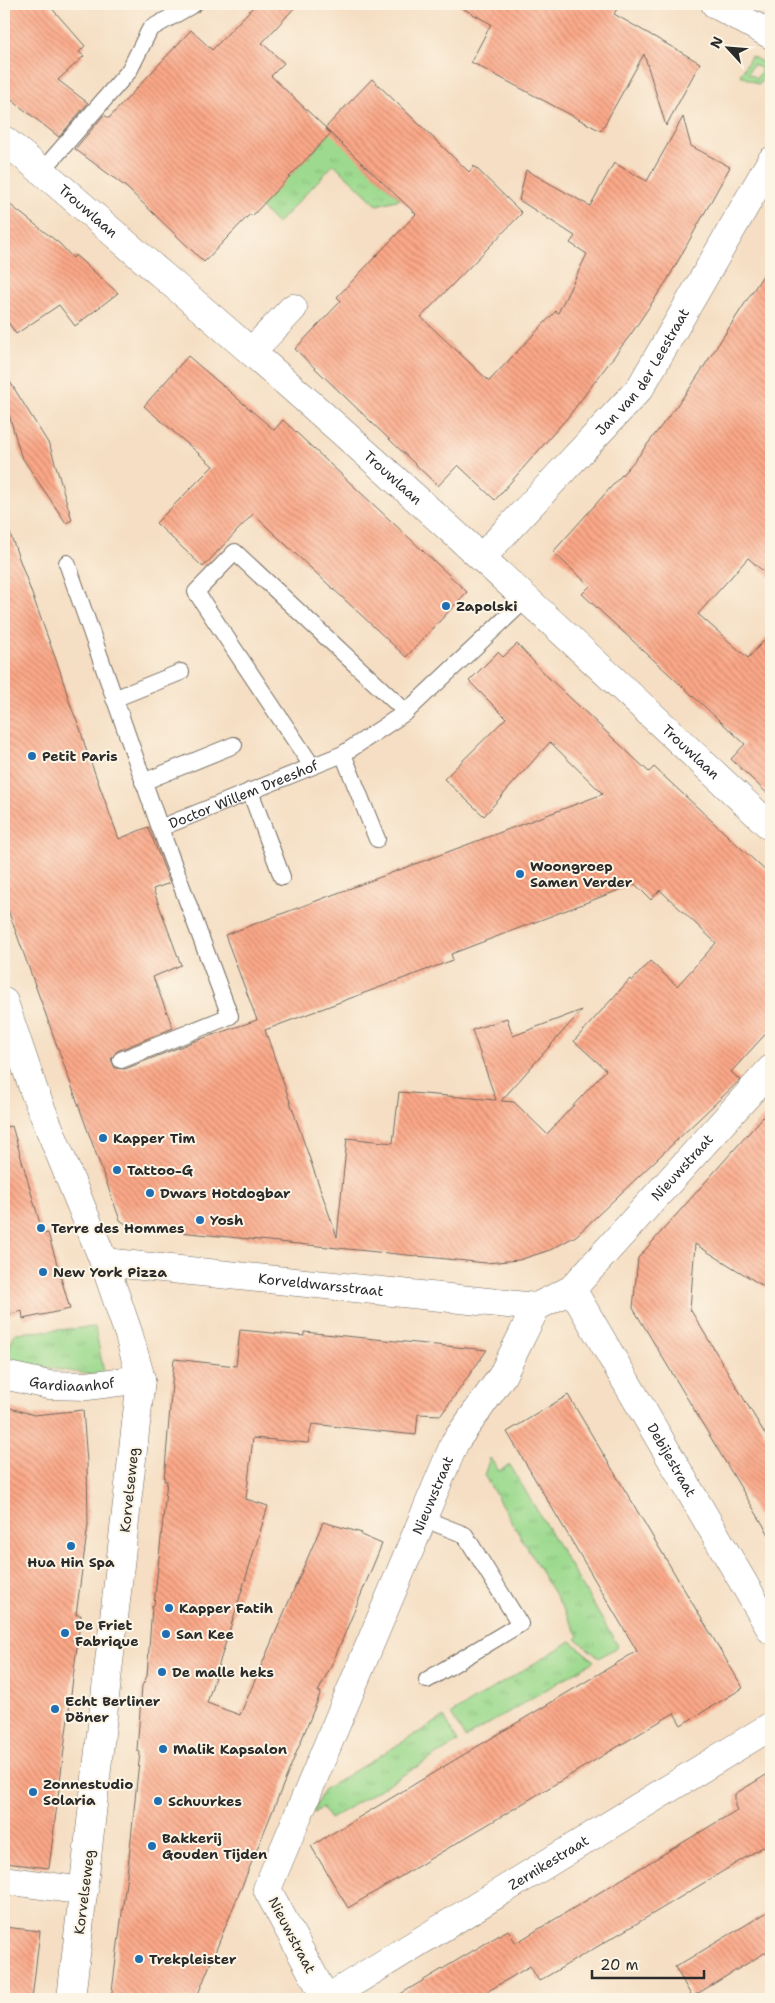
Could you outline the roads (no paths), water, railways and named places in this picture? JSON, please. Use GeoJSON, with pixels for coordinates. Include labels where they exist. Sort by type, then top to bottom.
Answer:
{"type":"FeatureCollection","features":[{"type":"Feature","properties":{"kind":"street"},"geometry":{"type":"LineString","coordinates":[[715,4],[771,35]]}},
{"type":"Feature","properties":{"kind":"street","name":"Trouwlaan"},"geometry":{"type":"LineString","coordinates":[[4,140],[252,351],[482,557],[771,827]]}},
{"type":"Feature","properties":{"kind":"street","name":"Jan van der Leestraat"},"geometry":{"type":"LineString","coordinates":[[482,557],[640,388],[771,161]]}},
{"type":"Feature","properties":{"kind":"street"},"geometry":{"type":"LineString","coordinates":[[252,351],[293,308]]}},
{"type":"Feature","properties":{"kind":"street","name":"Korvelseweg"},"geometry":{"type":"LineString","coordinates":[[4,1002],[34,1091],[104,1262],[129,1336],[141,1379],[71,1999]]}},
{"type":"Feature","properties":{"kind":"street","name":"Nieuwstraat"},"geometry":{"type":"LineString","coordinates":[[326,1999],[267,1889],[455,1442],[502,1376],[536,1307],[572,1289],[771,1069]]}},
{"type":"Feature","properties":{"kind":"street","name":"Korveldwarsstraat"},"geometry":{"type":"LineString","coordinates":[[104,1262],[536,1307]]}},
{"type":"Feature","properties":{"kind":"street","name":"Debijestraat"},"geometry":{"type":"LineString","coordinates":[[572,1289],[771,1630]]}},
{"type":"Feature","properties":{"kind":"street","name":"Gardiaanhof"},"geometry":{"type":"LineString","coordinates":[[4,1375],[49,1385],[87,1386],[141,1379]]}},
{"type":"Feature","properties":{"kind":"street","name":"Zernikestraat"},"geometry":{"type":"LineString","coordinates":[[326,1999],[771,1726]]}},
{"type":"Feature","properties":{"kind":"street"},"geometry":{"type":"LineString","coordinates":[[4,1880],[84,1890]]}},
{"type":"Feature","properties":{"kind":"lane"},"geometry":{"type":"LineString","coordinates":[[42,171],[129,71],[150,29],[194,4]]}},
{"type":"Feature","properties":{"kind":"lane"},"geometry":{"type":"LineString","coordinates":[[312,766],[196,592],[235,552],[406,712]]}},
{"type":"Feature","properties":{"kind":"lane"},"geometry":{"type":"LineString","coordinates":[[67,563],[160,828]]}},
{"type":"Feature","properties":{"kind":"lane","name":"Doctor Willem Dreeshof"},"geometry":{"type":"LineString","coordinates":[[121,1060],[230,1016],[160,828],[342,754],[406,712],[526,599]]}},
{"type":"Feature","properties":{"kind":"lane"},"geometry":{"type":"LineString","coordinates":[[114,699],[181,672]]}},
{"type":"Feature","properties":{"kind":"lane"},"geometry":{"type":"LineString","coordinates":[[143,782],[234,745]]}},
{"type":"Feature","properties":{"kind":"lane"},"geometry":{"type":"LineString","coordinates":[[342,754],[377,839]]}},
{"type":"Feature","properties":{"kind":"lane"},"geometry":{"type":"LineString","coordinates":[[250,791],[282,877]]}},
{"type":"Feature","properties":{"kind":"lane"},"geometry":{"type":"LineString","coordinates":[[422,1518],[466,1535],[520,1624],[427,1680]]}},
{"type":"Feature","properties":{"kind":"place","name":"Zapolski"},"geometry":{"type":"Point","coordinates":[446,606]}},
{"type":"Feature","properties":{"kind":"place","name":"Petit Paris"},"geometry":{"type":"Point","coordinates":[32,756]}},
{"type":"Feature","properties":{"kind":"place","name":"Woongroep Samen Verder"},"geometry":{"type":"Point","coordinates":[520,874]}},
{"type":"Feature","properties":{"kind":"place","name":"Kapper Tim"},"geometry":{"type":"Point","coordinates":[103,1138]}},
{"type":"Feature","properties":{"kind":"place","name":"Tattoo-G"},"geometry":{"type":"Point","coordinates":[117,1170]}},
{"type":"Feature","properties":{"kind":"place","name":"Dwars Hotdogbar"},"geometry":{"type":"Point","coordinates":[150,1193]}},
{"type":"Feature","properties":{"kind":"place","name":"Yosh"},"geometry":{"type":"Point","coordinates":[200,1220]}},
{"type":"Feature","properties":{"kind":"place","name":"Terre des Hommes"},"geometry":{"type":"Point","coordinates":[41,1228]}},
{"type":"Feature","properties":{"kind":"place","name":"New York Pizza"},"geometry":{"type":"Point","coordinates":[43,1272]}},
{"type":"Feature","properties":{"kind":"place","name":"Hua Hin Spa"},"geometry":{"type":"Point","coordinates":[71,1546]}},
{"type":"Feature","properties":{"kind":"place","name":"Kapper Fatih"},"geometry":{"type":"Point","coordinates":[169,1608]}},
{"type":"Feature","properties":{"kind":"place","name":"De Friet Fabrique"},"geometry":{"type":"Point","coordinates":[65,1633]}},
{"type":"Feature","properties":{"kind":"place","name":"San Kee"},"geometry":{"type":"Point","coordinates":[166,1634]}},
{"type":"Feature","properties":{"kind":"place","name":"De malle heks"},"geometry":{"type":"Point","coordinates":[162,1672]}},
{"type":"Feature","properties":{"kind":"place","name":"Echt Berliner Döner"},"geometry":{"type":"Point","coordinates":[55,1709]}},
{"type":"Feature","properties":{"kind":"place","name":"Malik Kapsalon"},"geometry":{"type":"Point","coordinates":[163,1749]}},
{"type":"Feature","properties":{"kind":"place","name":"Zonnestudio Solaria"},"geometry":{"type":"Point","coordinates":[33,1792]}},
{"type":"Feature","properties":{"kind":"place","name":"Schuurkes"},"geometry":{"type":"Point","coordinates":[158,1801]}},
{"type":"Feature","properties":{"kind":"place","name":"Bakkerij Gouden Tijden"},"geometry":{"type":"Point","coordinates":[152,1846]}},
{"type":"Feature","properties":{"kind":"place","name":"Trekpleister"},"geometry":{"type":"Point","coordinates":[139,1959]}}]}
